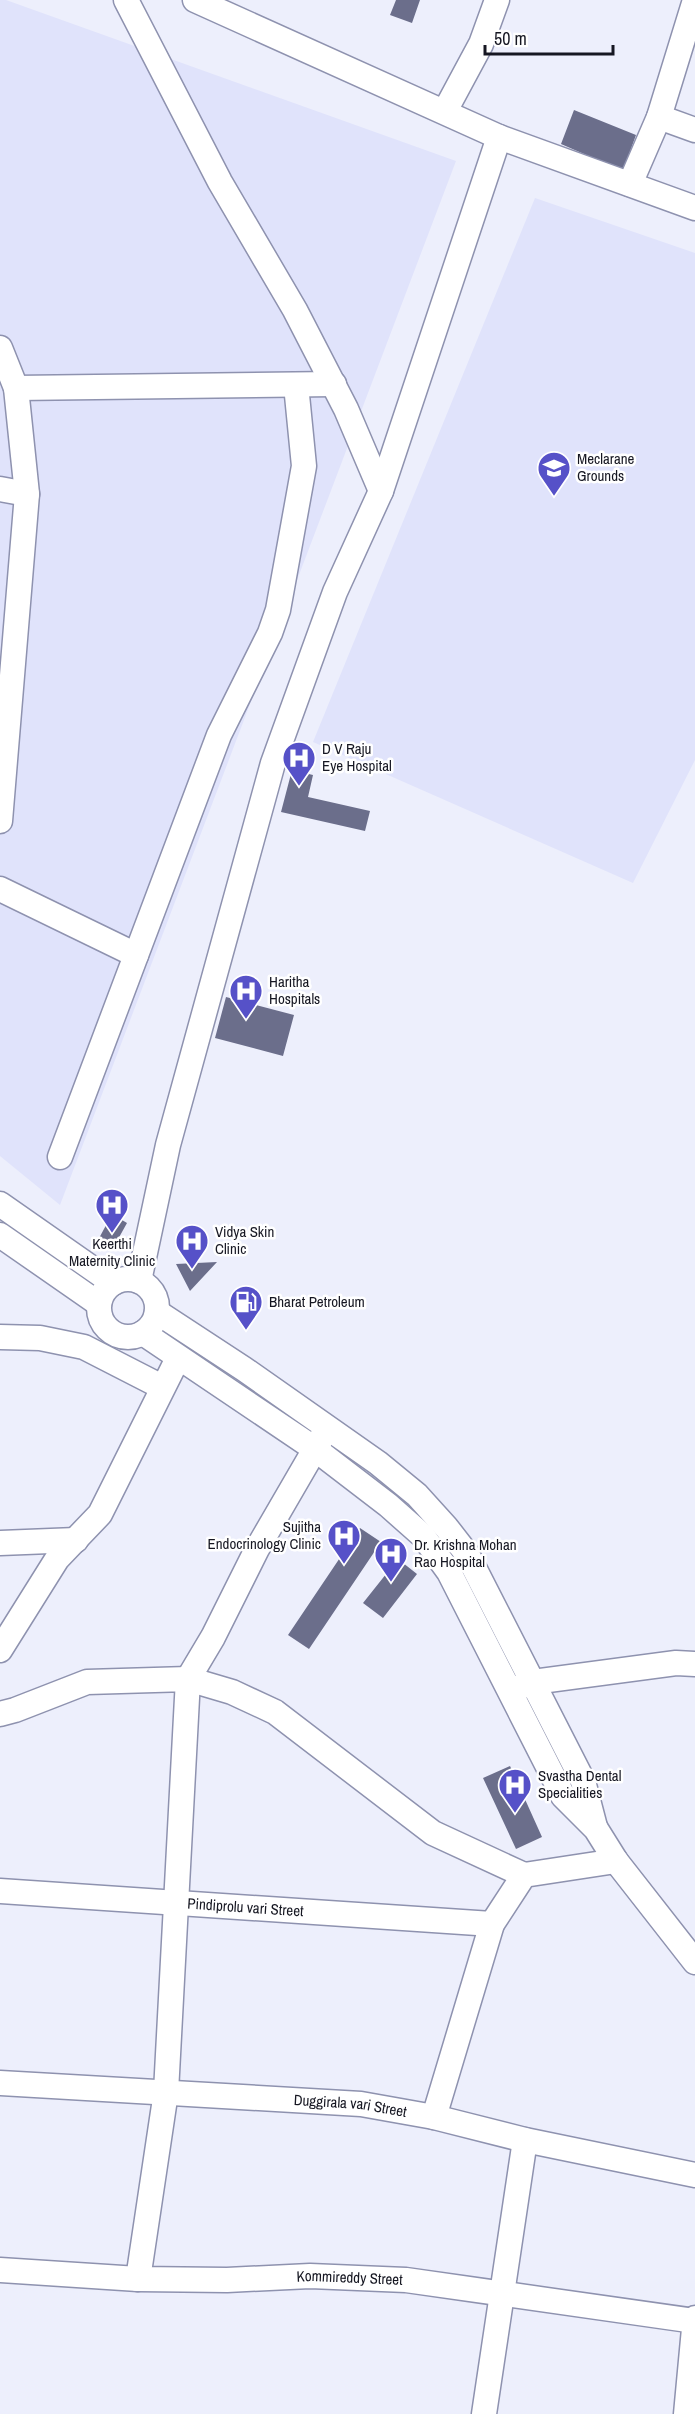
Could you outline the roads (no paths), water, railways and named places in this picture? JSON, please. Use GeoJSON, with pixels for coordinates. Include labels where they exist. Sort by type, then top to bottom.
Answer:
{"type":"FeatureCollection","features":[{"type":"Feature","properties":{"kind":"street"},"geometry":{"type":"LineString","coordinates":[[126,0],[220,182],[295,310],[334,384],[381,491]]}},
{"type":"Feature","properties":{"kind":"street"},"geometry":{"type":"LineString","coordinates":[[195,0],[499,136],[695,208]]}},
{"type":"Feature","properties":{"kind":"street"},"geometry":{"type":"LineString","coordinates":[[445,111],[481,44],[497,0]]}},
{"type":"Feature","properties":{"kind":"street"},"geometry":{"type":"LineString","coordinates":[[630,184],[659,117],[695,0]]}},
{"type":"Feature","properties":{"kind":"street"},"geometry":{"type":"LineString","coordinates":[[659,117],[695,130]]}},
{"type":"Feature","properties":{"kind":"street"},"geometry":{"type":"LineString","coordinates":[[140,1281],[168,1145],[273,764],[335,592],[381,491],[499,136]]}},
{"type":"Feature","properties":{"kind":"street"},"geometry":{"type":"LineString","coordinates":[[0,348],[16,388],[27,494],[0,820]]}},
{"type":"Feature","properties":{"kind":"street"},"geometry":{"type":"LineString","coordinates":[[16,388],[334,384]]}},
{"type":"Feature","properties":{"kind":"street"},"geometry":{"type":"LineString","coordinates":[[60,1158],[219,735],[270,633],[278,610],[304,466],[296,385]]}},
{"type":"Feature","properties":{"kind":"street"},"geometry":{"type":"LineString","coordinates":[[0,489],[27,494]]}},
{"type":"Feature","properties":{"kind":"street"},"geometry":{"type":"LineString","coordinates":[[0,889],[136,955]]}},
{"type":"Feature","properties":{"kind":"street"},"geometry":{"type":"LineString","coordinates":[[0,1204],[113,1283]]}},
{"type":"Feature","properties":{"kind":"street"},"geometry":{"type":"LineString","coordinates":[[0,1235],[99,1304]]}},
{"type":"Feature","properties":{"kind":"street"},"geometry":{"type":"LineString","coordinates":[[126,1279],[140,1281],[150,1288],[156,1300],[157,1312],[152,1324],[143,1333],[131,1337],[118,1335],[107,1328],[101,1317],[99,1304],[104,1293],[113,1283],[126,1279]]}},
{"type":"Feature","properties":{"kind":"street"},"geometry":{"type":"LineString","coordinates":[[157,1312],[378,1463],[409,1489],[446,1527],[467,1554],[583,1781],[596,1829]]}},
{"type":"Feature","properties":{"kind":"street"},"geometry":{"type":"LineString","coordinates":[[143,1333],[315,1449],[388,1505],[423,1536],[449,1572],[508,1692],[563,1796],[596,1829],[616,1861],[695,1962]]}},
{"type":"Feature","properties":{"kind":"street"},"geometry":{"type":"LineString","coordinates":[[0,1337],[40,1338],[84,1347],[162,1387]]}},
{"type":"Feature","properties":{"kind":"street"},"geometry":{"type":"LineString","coordinates":[[0,1650],[57,1559],[100,1514],[178,1358]]}},
{"type":"Feature","properties":{"kind":"street"},"geometry":{"type":"LineString","coordinates":[[138,2279],[166,2092],[188,1679],[213,1637],[257,1549],[327,1427]]}},
{"type":"Feature","properties":{"kind":"street"},"geometry":{"type":"LineString","coordinates":[[0,1543],[76,1540]]}},
{"type":"Feature","properties":{"kind":"street"},"geometry":{"type":"LineString","coordinates":[[508,1692],[533,1682],[676,1663],[695,1664]]}},
{"type":"Feature","properties":{"kind":"street"},"geometry":{"type":"LineString","coordinates":[[0,1714],[87,1682],[188,1679],[232,1692],[275,1712],[433,1833],[524,1875],[616,1861]]}},
{"type":"Feature","properties":{"kind":"street"},"geometry":{"type":"LineString","coordinates":[[434,2117],[492,1924],[524,1875]]}},
{"type":"Feature","properties":{"kind":"street","name":"Pindiprolu vari Street"},"geometry":{"type":"LineString","coordinates":[[0,1891],[492,1924]]}},
{"type":"Feature","properties":{"kind":"street","name":"Duggirala vari Street"},"geometry":{"type":"LineString","coordinates":[[0,2083],[361,2104],[434,2117],[525,2140],[695,2175]]}},
{"type":"Feature","properties":{"kind":"street"},"geometry":{"type":"LineString","coordinates":[[484,2414],[525,2140]]}},
{"type":"Feature","properties":{"kind":"street","name":"Kommireddy Street"},"geometry":{"type":"LineString","coordinates":[[0,2270],[138,2279],[227,2280],[310,2276],[394,2280],[501,2295],[516,2294],[695,2320]]}},
{"type":"Feature","properties":{"kind":"street"},"geometry":{"type":"LineString","coordinates":[[686,2414],[695,2320]]}},
{"type":"Feature","properties":{"kind":"place","name":"Meclarane Grounds"},"geometry":{"type":"Point","coordinates":[554,497]}},
{"type":"Feature","properties":{"kind":"place","name":"D V Raju Eye Hospital"},"geometry":{"type":"Point","coordinates":[299,787]}},
{"type":"Feature","properties":{"kind":"place","name":"Haritha Hospitals"},"geometry":{"type":"Point","coordinates":[246,1020]}},
{"type":"Feature","properties":{"kind":"place","name":"Keerthi Maternity Clinic"},"geometry":{"type":"Point","coordinates":[112,1234]}},
{"type":"Feature","properties":{"kind":"place","name":"Vidya Skin Clinic"},"geometry":{"type":"Point","coordinates":[192,1270]}},
{"type":"Feature","properties":{"kind":"place","name":"Bharat Petroleum"},"geometry":{"type":"Point","coordinates":[246,1331]}},
{"type":"Feature","properties":{"kind":"place","name":"Sujitha Endocrinology Clinic"},"geometry":{"type":"Point","coordinates":[344,1565]}},
{"type":"Feature","properties":{"kind":"place","name":"Dr. Krishna Mohan Rao Hospital"},"geometry":{"type":"Point","coordinates":[391,1583]}},
{"type":"Feature","properties":{"kind":"place","name":"Svastha Dental Specialities"},"geometry":{"type":"Point","coordinates":[515,1814]}}]}
